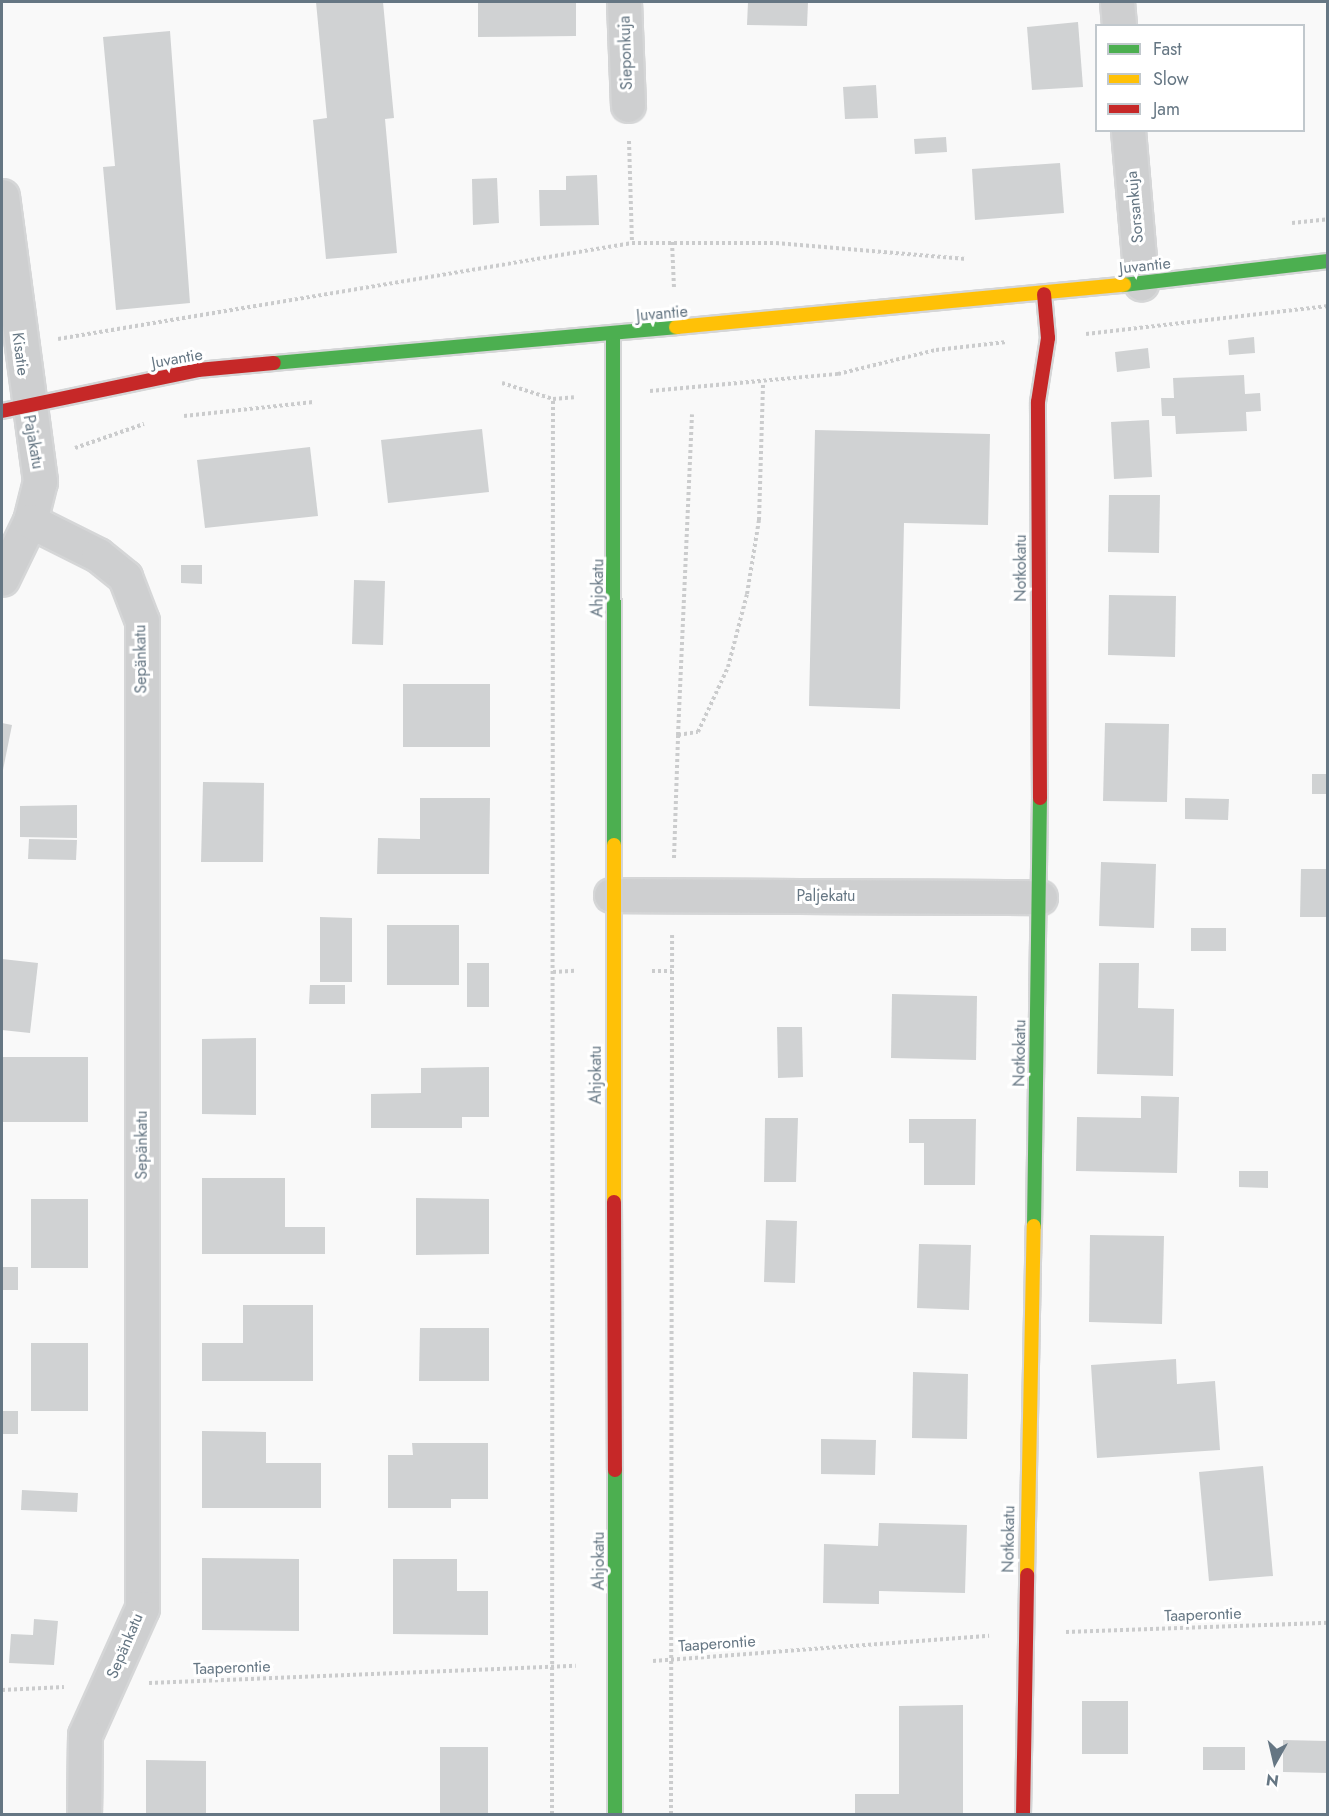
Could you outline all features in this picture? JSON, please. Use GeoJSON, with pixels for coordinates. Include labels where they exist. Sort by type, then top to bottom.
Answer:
{"type":"FeatureCollection","features":[{"type":"Feature","properties":{"kind":"street","name":"Sieponkuja"},"geometry":{"type":"LineString","coordinates":[[624,2],[628,105]]}},
{"type":"Feature","properties":{"kind":"street"},"geometry":{"type":"LineString","coordinates":[[1117,2],[1119,24]]}},
{"type":"Feature","properties":{"kind":"street","name":"Sorsankuja"},"geometry":{"type":"LineString","coordinates":[[1128,132],[1142,283]]}},
{"type":"Feature","properties":{"kind":"street","name":"Kisatie"},"geometry":{"type":"LineString","coordinates":[[2,196],[19,344],[14,408]]}},
{"type":"Feature","properties":{"kind":"street","name":"Juvantie"},"geometry":{"type":"LineString","coordinates":[[14,408],[198,370],[1044,294],[1328,261]]}},
{"type":"Feature","properties":{"kind":"street","name":"Notkokatu"},"geometry":{"type":"LineString","coordinates":[[1023,1815],[1023,1634],[1040,897],[1038,425],[1048,338],[1044,294]]}},
{"type":"Feature","properties":{"kind":"street","name":"Ahjokatu"},"geometry":{"type":"LineString","coordinates":[[613,334],[616,394],[611,895],[615,1815]]}},
{"type":"Feature","properties":{"kind":"street","name":"Pajakatu"},"geometry":{"type":"LineString","coordinates":[[2,579],[30,521],[40,481],[36,459],[14,408]]}},
{"type":"Feature","properties":{"kind":"street","name":"Sepänkatu"},"geometry":{"type":"LineString","coordinates":[[30,521],[98,555],[125,577],[142,621],[142,1608],[85,1735],[84,1815]]}},
{"type":"Feature","properties":{"kind":"street","name":"Paljekatu"},"geometry":{"type":"LineString","coordinates":[[611,895],[1040,897]]}},
{"type":"Feature","properties":{"kind":"path"},"geometry":{"type":"LineString","coordinates":[[628,105],[632,243]]}},
{"type":"Feature","properties":{"kind":"path"},"geometry":{"type":"LineString","coordinates":[[1280,225],[1328,219]]}},
{"type":"Feature","properties":{"kind":"path"},"geometry":{"type":"LineString","coordinates":[[672,242],[674,289]]}},
{"type":"Feature","properties":{"kind":"path"},"geometry":{"type":"LineString","coordinates":[[19,344],[632,243],[776,243],[970,260]]}},
{"type":"Feature","properties":{"kind":"path"},"geometry":{"type":"LineString","coordinates":[[498,382],[553,399],[696,386]]}},
{"type":"Feature","properties":{"kind":"path"},"geometry":{"type":"LineString","coordinates":[[678,735],[698,732],[728,667],[747,594],[759,520],[764,382]]}},
{"type":"Feature","properties":{"kind":"path"},"geometry":{"type":"LineString","coordinates":[[552,1815],[553,399]]}},
{"type":"Feature","properties":{"kind":"path"},"geometry":{"type":"LineString","coordinates":[[170,417],[322,401]]}},
{"type":"Feature","properties":{"kind":"path"},"geometry":{"type":"LineString","coordinates":[[671,1815],[672,895],[692,414]]}},
{"type":"Feature","properties":{"kind":"path"},"geometry":{"type":"LineString","coordinates":[[36,459],[147,422]]}},
{"type":"Feature","properties":{"kind":"path","name":"Taaperontie"},"geometry":{"type":"LineString","coordinates":[[2,1690],[616,1664],[1023,1634],[1328,1623]]}},
{"type":"Feature","properties":{"kind":"building"},"geometry":{"type":"Polygon","coordinates":[[[316,2],[383,2],[394,118],[385,119],[397,253],[326,259],[313,120],[327,118],[316,2]]]}},
{"type":"Feature","properties":{"kind":"building"},"geometry":{"type":"Polygon","coordinates":[[[478,2],[576,2],[576,36],[478,37],[478,2]]]}},
{"type":"Feature","properties":{"kind":"building"},"geometry":{"type":"Polygon","coordinates":[[[748,2],[808,2],[807,26],[747,25],[748,2]]]}},
{"type":"Feature","properties":{"kind":"building"},"geometry":{"type":"Polygon","coordinates":[[[1078,22],[1083,87],[1032,90],[1027,27],[1078,22]]]}},
{"type":"Feature","properties":{"kind":"building"},"geometry":{"type":"Polygon","coordinates":[[[170,31],[190,303],[116,310],[103,167],[115,166],[103,37],[170,31]]]}},
{"type":"Feature","properties":{"kind":"building"},"geometry":{"type":"Polygon","coordinates":[[[876,85],[878,118],[845,119],[843,87],[876,85]]]}},
{"type":"Feature","properties":{"kind":"building"},"geometry":{"type":"Polygon","coordinates":[[[946,137],[947,152],[915,154],[914,139],[946,137]]]}},
{"type":"Feature","properties":{"kind":"building"},"geometry":{"type":"Polygon","coordinates":[[[1060,163],[1064,213],[975,220],[972,169],[1060,163]]]}},
{"type":"Feature","properties":{"kind":"building"},"geometry":{"type":"Polygon","coordinates":[[[597,175],[599,225],[540,226],[539,190],[566,190],[566,176],[597,175]]]}},
{"type":"Feature","properties":{"kind":"building"},"geometry":{"type":"Polygon","coordinates":[[[497,178],[499,223],[473,225],[472,179],[497,178]]]}},
{"type":"Feature","properties":{"kind":"building"},"geometry":{"type":"Polygon","coordinates":[[[1254,337],[1255,353],[1229,355],[1228,340],[1254,337]]]}},
{"type":"Feature","properties":{"kind":"building"},"geometry":{"type":"Polygon","coordinates":[[[1148,348],[1150,368],[1117,372],[1115,352],[1148,348]]]}},
{"type":"Feature","properties":{"kind":"building"},"geometry":{"type":"Polygon","coordinates":[[[1244,375],[1245,394],[1260,393],[1261,411],[1246,412],[1247,431],[1176,434],[1175,416],[1162,416],[1161,398],[1174,398],[1173,378],[1244,375]]]}},
{"type":"Feature","properties":{"kind":"building"},"geometry":{"type":"Polygon","coordinates":[[[1149,420],[1152,477],[1114,479],[1111,422],[1149,420]]]}},
{"type":"Feature","properties":{"kind":"building"},"geometry":{"type":"Polygon","coordinates":[[[482,429],[489,492],[388,503],[381,440],[482,429]]]}},
{"type":"Feature","properties":{"kind":"building"},"geometry":{"type":"Polygon","coordinates":[[[815,430],[990,434],[988,525],[904,523],[900,709],[809,706],[815,430]]]}},
{"type":"Feature","properties":{"kind":"building"},"geometry":{"type":"Polygon","coordinates":[[[310,447],[318,516],[205,528],[197,460],[310,447]]]}},
{"type":"Feature","properties":{"kind":"building"},"geometry":{"type":"Polygon","coordinates":[[[1109,495],[1160,495],[1159,553],[1108,552],[1109,495]]]}},
{"type":"Feature","properties":{"kind":"building"},"geometry":{"type":"Polygon","coordinates":[[[181,565],[202,565],[202,584],[181,583],[181,565]]]}},
{"type":"Feature","properties":{"kind":"building"},"geometry":{"type":"Polygon","coordinates":[[[354,580],[385,581],[383,645],[352,644],[354,580]]]}},
{"type":"Feature","properties":{"kind":"building"},"geometry":{"type":"Polygon","coordinates":[[[1109,595],[1176,596],[1175,657],[1108,655],[1109,595]]]}},
{"type":"Feature","properties":{"kind":"building"},"geometry":{"type":"Polygon","coordinates":[[[403,684],[490,684],[490,747],[403,747],[403,684]]]}},
{"type":"Feature","properties":{"kind":"building"},"geometry":{"type":"Polygon","coordinates":[[[2,723],[12,725],[3,770],[2,770],[2,723]]]}},
{"type":"Feature","properties":{"kind":"building"},"geometry":{"type":"Polygon","coordinates":[[[1105,723],[1169,724],[1167,802],[1103,801],[1105,723]]]}},
{"type":"Feature","properties":{"kind":"building"},"geometry":{"type":"Polygon","coordinates":[[[1312,774],[1328,774],[1328,794],[1312,794],[1312,774]]]}},
{"type":"Feature","properties":{"kind":"building"},"geometry":{"type":"Polygon","coordinates":[[[203,782],[264,783],[263,862],[201,862],[203,782]]]}},
{"type":"Feature","properties":{"kind":"building"},"geometry":{"type":"Polygon","coordinates":[[[420,798],[490,798],[489,874],[377,874],[378,838],[420,839],[420,798]]]}},
{"type":"Feature","properties":{"kind":"building"},"geometry":{"type":"Polygon","coordinates":[[[1185,798],[1229,799],[1228,820],[1185,819],[1185,798]]]}},
{"type":"Feature","properties":{"kind":"building"},"geometry":{"type":"Polygon","coordinates":[[[77,805],[77,838],[20,837],[20,806],[77,805]]]}},
{"type":"Feature","properties":{"kind":"building"},"geometry":{"type":"Polygon","coordinates":[[[29,839],[77,840],[76,860],[28,859],[29,839]]]}},
{"type":"Feature","properties":{"kind":"building"},"geometry":{"type":"Polygon","coordinates":[[[1101,862],[1156,864],[1154,928],[1099,926],[1101,862]]]}},
{"type":"Feature","properties":{"kind":"building"},"geometry":{"type":"Polygon","coordinates":[[[1301,869],[1328,869],[1328,917],[1300,917],[1301,869]]]}},
{"type":"Feature","properties":{"kind":"building"},"geometry":{"type":"Polygon","coordinates":[[[320,917],[352,918],[352,982],[320,982],[320,917]]]}},
{"type":"Feature","properties":{"kind":"building"},"geometry":{"type":"Polygon","coordinates":[[[387,925],[459,925],[459,985],[387,985],[387,925]]]}},
{"type":"Feature","properties":{"kind":"building"},"geometry":{"type":"Polygon","coordinates":[[[1191,928],[1226,928],[1226,951],[1191,951],[1191,928]]]}},
{"type":"Feature","properties":{"kind":"building"},"geometry":{"type":"Polygon","coordinates":[[[2,959],[38,963],[30,1033],[2,1030],[2,959]]]}},
{"type":"Feature","properties":{"kind":"building"},"geometry":{"type":"Polygon","coordinates":[[[467,963],[489,963],[489,1007],[467,1007],[467,963]]]}},
{"type":"Feature","properties":{"kind":"building"},"geometry":{"type":"Polygon","coordinates":[[[1099,963],[1139,963],[1138,1008],[1174,1009],[1173,1076],[1097,1074],[1099,963]]]}},
{"type":"Feature","properties":{"kind":"building"},"geometry":{"type":"Polygon","coordinates":[[[310,985],[345,985],[345,1004],[309,1004],[310,985]]]}},
{"type":"Feature","properties":{"kind":"building"},"geometry":{"type":"Polygon","coordinates":[[[892,994],[977,996],[976,1060],[891,1058],[892,994]]]}},
{"type":"Feature","properties":{"kind":"building"},"geometry":{"type":"Polygon","coordinates":[[[777,1027],[802,1027],[803,1077],[778,1078],[777,1027]]]}},
{"type":"Feature","properties":{"kind":"building"},"geometry":{"type":"Polygon","coordinates":[[[256,1038],[256,1115],[202,1114],[202,1039],[256,1038]]]}},
{"type":"Feature","properties":{"kind":"building"},"geometry":{"type":"Polygon","coordinates":[[[2,1057],[88,1057],[88,1122],[2,1122],[2,1057]]]}},
{"type":"Feature","properties":{"kind":"building"},"geometry":{"type":"Polygon","coordinates":[[[489,1067],[489,1117],[462,1117],[462,1128],[371,1128],[371,1094],[421,1093],[421,1068],[489,1067]]]}},
{"type":"Feature","properties":{"kind":"building"},"geometry":{"type":"Polygon","coordinates":[[[1141,1096],[1179,1097],[1177,1173],[1076,1171],[1077,1117],[1141,1118],[1141,1096]]]}},
{"type":"Feature","properties":{"kind":"building"},"geometry":{"type":"Polygon","coordinates":[[[765,1118],[798,1118],[796,1182],[764,1182],[765,1118]]]}},
{"type":"Feature","properties":{"kind":"building"},"geometry":{"type":"Polygon","coordinates":[[[909,1119],[976,1119],[975,1185],[924,1185],[924,1143],[909,1143],[909,1119]]]}},
{"type":"Feature","properties":{"kind":"building"},"geometry":{"type":"Polygon","coordinates":[[[1239,1171],[1268,1171],[1268,1188],[1239,1187],[1239,1171]]]}},
{"type":"Feature","properties":{"kind":"building"},"geometry":{"type":"Polygon","coordinates":[[[202,1178],[285,1178],[285,1227],[325,1227],[325,1254],[202,1254],[202,1178]]]}},
{"type":"Feature","properties":{"kind":"building"},"geometry":{"type":"Polygon","coordinates":[[[416,1198],[489,1199],[489,1254],[416,1255],[416,1198]]]}},
{"type":"Feature","properties":{"kind":"building"},"geometry":{"type":"Polygon","coordinates":[[[31,1199],[88,1199],[88,1268],[31,1268],[31,1199]]]}},
{"type":"Feature","properties":{"kind":"building"},"geometry":{"type":"Polygon","coordinates":[[[766,1220],[797,1221],[795,1283],[764,1282],[766,1220]]]}},
{"type":"Feature","properties":{"kind":"building"},"geometry":{"type":"Polygon","coordinates":[[[1090,1235],[1164,1236],[1162,1324],[1089,1322],[1090,1235]]]}},
{"type":"Feature","properties":{"kind":"building"},"geometry":{"type":"Polygon","coordinates":[[[919,1244],[971,1245],[969,1310],[917,1308],[919,1244]]]}},
{"type":"Feature","properties":{"kind":"building"},"geometry":{"type":"Polygon","coordinates":[[[2,1267],[18,1267],[18,1290],[2,1290],[2,1267]]]}},
{"type":"Feature","properties":{"kind":"building"},"geometry":{"type":"Polygon","coordinates":[[[243,1305],[313,1305],[313,1381],[202,1381],[202,1343],[243,1343],[243,1305]]]}},
{"type":"Feature","properties":{"kind":"building"},"geometry":{"type":"Polygon","coordinates":[[[420,1328],[489,1328],[489,1381],[419,1381],[420,1328]]]}},
{"type":"Feature","properties":{"kind":"building"},"geometry":{"type":"Polygon","coordinates":[[[31,1343],[88,1343],[88,1411],[31,1411],[31,1343]]]}},
{"type":"Feature","properties":{"kind":"building"},"geometry":{"type":"Polygon","coordinates":[[[1176,1359],[1177,1384],[1215,1381],[1220,1450],[1097,1458],[1091,1365],[1176,1359]]]}},
{"type":"Feature","properties":{"kind":"building"},"geometry":{"type":"Polygon","coordinates":[[[913,1372],[968,1374],[967,1439],[912,1438],[913,1372]]]}},
{"type":"Feature","properties":{"kind":"building"},"geometry":{"type":"Polygon","coordinates":[[[2,1411],[18,1411],[18,1434],[2,1434],[2,1411]]]}},
{"type":"Feature","properties":{"kind":"building"},"geometry":{"type":"Polygon","coordinates":[[[202,1431],[266,1432],[266,1463],[321,1463],[321,1508],[202,1508],[202,1431]]]}},
{"type":"Feature","properties":{"kind":"building"},"geometry":{"type":"Polygon","coordinates":[[[821,1439],[876,1440],[875,1475],[821,1474],[821,1439]]]}},
{"type":"Feature","properties":{"kind":"building"},"geometry":{"type":"Polygon","coordinates":[[[412,1443],[488,1443],[488,1499],[451,1499],[451,1508],[388,1508],[388,1455],[413,1455],[412,1443]]]}},
{"type":"Feature","properties":{"kind":"building"},"geometry":{"type":"Polygon","coordinates":[[[1263,1466],[1273,1576],[1209,1581],[1199,1472],[1263,1466]]]}},
{"type":"Feature","properties":{"kind":"building"},"geometry":{"type":"Polygon","coordinates":[[[22,1490],[78,1493],[77,1512],[21,1510],[22,1490]]]}},
{"type":"Feature","properties":{"kind":"building"},"geometry":{"type":"Polygon","coordinates":[[[879,1523],[967,1525],[965,1593],[879,1591],[879,1604],[823,1603],[824,1544],[878,1546],[879,1523]]]}},
{"type":"Feature","properties":{"kind":"building"},"geometry":{"type":"Polygon","coordinates":[[[202,1558],[299,1559],[299,1631],[202,1630],[202,1558]]]}},
{"type":"Feature","properties":{"kind":"building"},"geometry":{"type":"Polygon","coordinates":[[[393,1559],[457,1559],[457,1591],[488,1591],[488,1635],[393,1634],[393,1559]]]}},
{"type":"Feature","properties":{"kind":"building"},"geometry":{"type":"Polygon","coordinates":[[[34,1619],[58,1621],[54,1665],[9,1663],[11,1634],[33,1635],[34,1619]]]}},
{"type":"Feature","properties":{"kind":"building"},"geometry":{"type":"Polygon","coordinates":[[[1082,1701],[1128,1701],[1128,1754],[1082,1754],[1082,1701]]]}},
{"type":"Feature","properties":{"kind":"building"},"geometry":{"type":"Polygon","coordinates":[[[963,1705],[963,1814],[855,1814],[855,1794],[899,1794],[899,1706],[963,1705]]]}},
{"type":"Feature","properties":{"kind":"building"},"geometry":{"type":"Polygon","coordinates":[[[1283,1740],[1328,1741],[1328,1773],[1283,1772],[1283,1740]]]}},
{"type":"Feature","properties":{"kind":"building"},"geometry":{"type":"Polygon","coordinates":[[[440,1747],[488,1747],[488,1814],[440,1814],[440,1747]]]}},
{"type":"Feature","properties":{"kind":"building"},"geometry":{"type":"Polygon","coordinates":[[[1203,1747],[1245,1747],[1245,1770],[1203,1770],[1203,1747]]]}},
{"type":"Feature","properties":{"kind":"building"},"geometry":{"type":"Polygon","coordinates":[[[146,1760],[206,1761],[206,1814],[146,1814],[146,1760]]]}},
{"type":"Feature","properties":{"kind":"traffic: fast"},"geometry":{"type":"LineString","coordinates":[[1124,285],[1328,261]]}},
{"type":"Feature","properties":{"kind":"traffic: fast"},"geometry":{"type":"LineString","coordinates":[[274,363],[676,327]]}},
{"type":"Feature","properties":{"kind":"traffic: fast"},"geometry":{"type":"LineString","coordinates":[[613,334],[614,845]]}},
{"type":"Feature","properties":{"kind":"traffic: fast"},"geometry":{"type":"LineString","coordinates":[[1034,1226],[1040,798]]}},
{"type":"Feature","properties":{"kind":"traffic: fast"},"geometry":{"type":"LineString","coordinates":[[615,1470],[615,1814]]}},
{"type":"Feature","properties":{"kind":"traffic: slow"},"geometry":{"type":"LineString","coordinates":[[676,327],[1124,285]]}},
{"type":"Feature","properties":{"kind":"traffic: slow"},"geometry":{"type":"LineString","coordinates":[[614,845],[614,1202]]}},
{"type":"Feature","properties":{"kind":"traffic: slow"},"geometry":{"type":"LineString","coordinates":[[1027,1575],[1034,1226]]}},
{"type":"Feature","properties":{"kind":"traffic: jam"},"geometry":{"type":"LineString","coordinates":[[1040,798],[1038,402],[1048,338],[1044,294]]}},
{"type":"Feature","properties":{"kind":"traffic: jam"},"geometry":{"type":"LineString","coordinates":[[2,411],[198,370],[274,363]]}},
{"type":"Feature","properties":{"kind":"traffic: jam"},"geometry":{"type":"LineString","coordinates":[[614,1202],[615,1470]]}},
{"type":"Feature","properties":{"kind":"traffic: jam"},"geometry":{"type":"LineString","coordinates":[[1023,1814],[1027,1575]]}}]}
